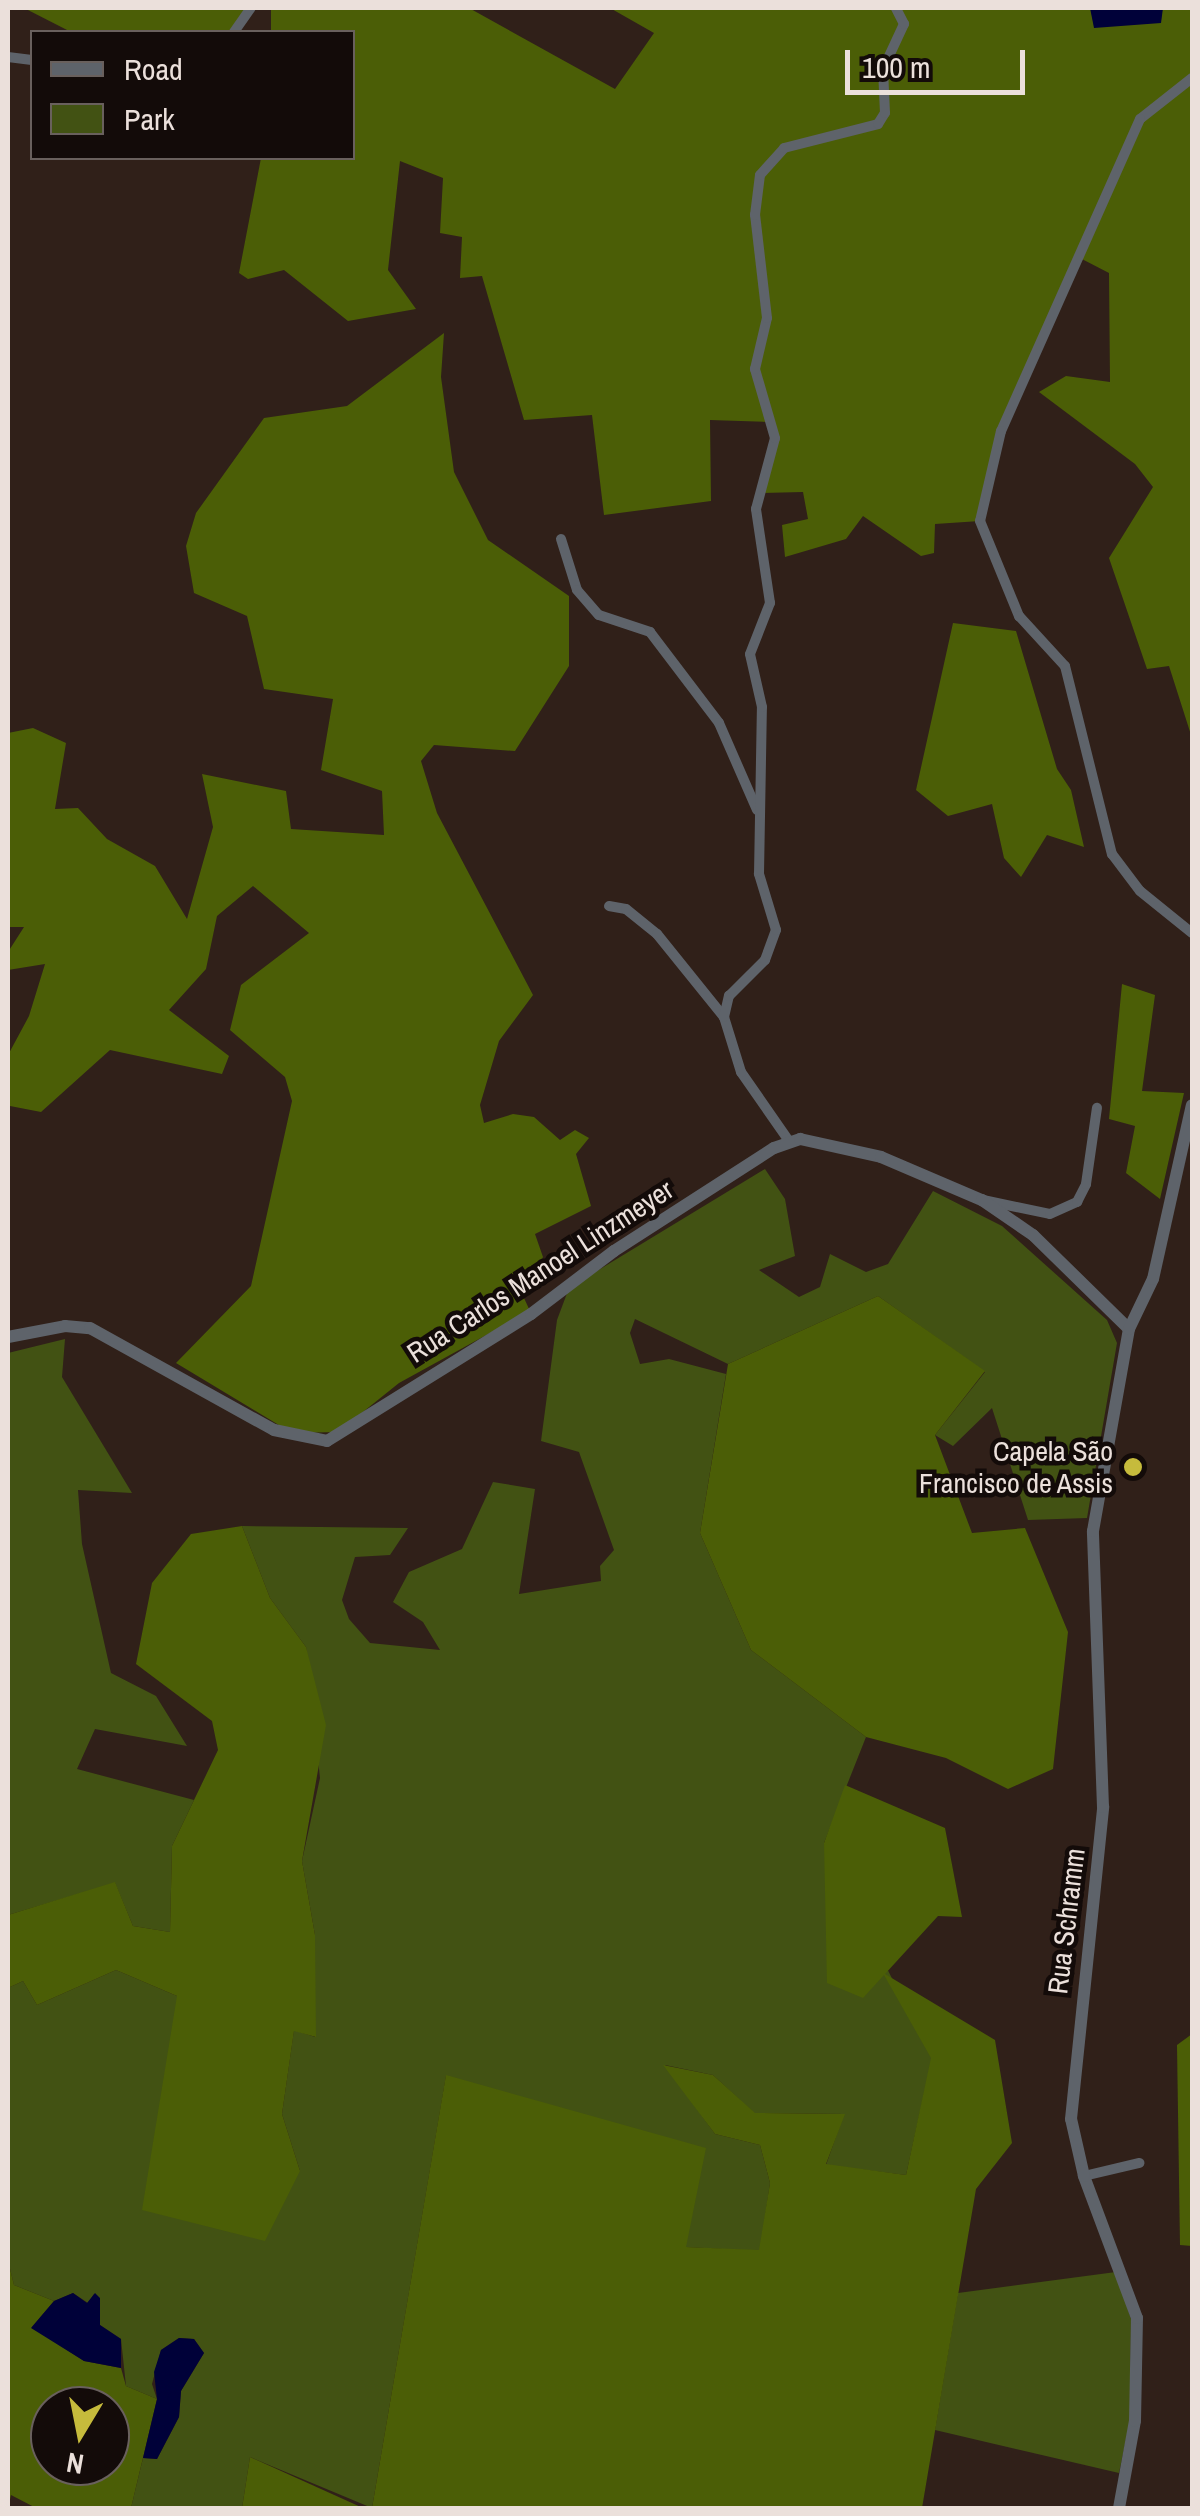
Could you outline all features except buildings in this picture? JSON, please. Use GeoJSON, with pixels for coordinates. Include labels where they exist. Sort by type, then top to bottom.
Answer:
{"type":"FeatureCollection","features":[{"type":"Feature","properties":{"kind":"street"},"geometry":{"type":"LineString","coordinates":[[235,30],[251,8]]}},
{"type":"Feature","properties":{"kind":"street"},"geometry":{"type":"LineString","coordinates":[[724,1017],[729,996],[765,960],[776,930],[761,884],[758,811],[762,706],[750,654],[770,604],[756,510],[775,438],[755,369],[767,318],[756,216],[760,175],[784,148],[878,124],[885,113],[883,69],[904,24],[896,8]]}},
{"type":"Feature","properties":{"kind":"street"},"geometry":{"type":"LineString","coordinates":[[1192,78],[1140,119],[1001,431],[980,521],[1019,616],[1051,644],[1065,666],[1112,854],[1140,891],[1192,933]]}},
{"type":"Feature","properties":{"kind":"street"},"geometry":{"type":"LineString","coordinates":[[561,539],[578,590],[599,615],[650,632],[719,723],[758,811]]}},
{"type":"Feature","properties":{"kind":"street"},"geometry":{"type":"LineString","coordinates":[[608,906],[626,909],[658,934],[724,1017],[740,1072],[789,1141],[815,1140],[881,1157],[982,1200],[1050,1214],[1077,1202],[1086,1184],[1098,1108]]}},
{"type":"Feature","properties":{"kind":"street","name":"Rua Schramm"},"geometry":{"type":"LineString","coordinates":[[1119,2508],[1136,2421],[1138,2330],[1131,2293],[1084,2176],[1072,2091],[1104,1784],[1093,1531],[1129,1329],[1152,1279],[1192,1105]]}},
{"type":"Feature","properties":{"kind":"street","name":"Rua Carlos Manoel Linzmeyer"},"geometry":{"type":"LineString","coordinates":[[8,1337],[65,1326],[90,1328],[274,1430],[327,1441],[789,1141]]}},
{"type":"Feature","properties":{"kind":"street"},"geometry":{"type":"LineString","coordinates":[[982,1200],[1032,1235],[1129,1329]]}},
{"type":"Feature","properties":{"kind":"street"},"geometry":{"type":"LineString","coordinates":[[1084,2176],[1139,2163]]}},
{"type":"Feature","properties":{"kind":"green space"},"geometry":{"type":"Polygon","coordinates":[[[24,8],[251,8],[235,30],[67,30],[24,8]]]}},
{"type":"Feature","properties":{"kind":"green space"},"geometry":{"type":"Polygon","coordinates":[[[271,8],[469,8],[615,89],[654,33],[610,8],[1192,8],[1192,738],[1169,666],[1147,669],[1109,558],[1153,487],[1135,464],[1039,392],[1066,376],[1110,382],[1109,273],[1078,257],[1001,431],[980,521],[935,524],[934,553],[921,556],[863,516],[846,539],[785,557],[782,525],[808,519],[803,492],[757,493],[774,452],[769,422],[710,420],[711,501],[604,515],[592,415],[524,420],[482,276],[460,278],[462,237],[440,233],[443,178],[400,161],[388,270],[416,309],[348,321],[284,270],[248,279],[239,273],[261,160],[355,160],[355,30],[271,30],[271,8]]]}},
{"type":"Feature","properties":{"kind":"green space"},"geometry":{"type":"Polygon","coordinates":[[[444,333],[441,377],[454,472],[488,540],[569,596],[569,666],[515,751],[434,745],[421,761],[437,813],[533,995],[499,1041],[480,1105],[484,1123],[513,1114],[534,1117],[560,1140],[575,1130],[589,1138],[576,1154],[591,1206],[535,1234],[543,1257],[524,1298],[530,1311],[399,1383],[338,1432],[292,1433],[176,1363],[251,1286],[292,1101],[285,1077],[230,1030],[241,985],[309,933],[253,886],[217,916],[206,969],[169,1010],[229,1056],[222,1074],[110,1050],[41,1112],[10,1106],[8,1130],[8,1055],[29,1016],[45,964],[8,970],[8,952],[24,927],[8,927],[8,733],[33,728],[66,743],[55,809],[78,808],[107,839],[155,866],[187,919],[213,827],[202,774],[286,791],[291,829],[384,835],[382,791],[321,770],[333,699],[264,689],[247,616],[194,593],[186,546],[196,513],[264,418],[347,406],[444,333]]]}},
{"type":"Feature","properties":{"kind":"green space"},"geometry":{"type":"Polygon","coordinates":[[[953,623],[1016,631],[1057,769],[1071,790],[1084,847],[1047,835],[1021,877],[1004,858],[992,804],[948,816],[916,790],[953,623]]]}},
{"type":"Feature","properties":{"kind":"green space"},"geometry":{"type":"Polygon","coordinates":[[[1122,984],[1155,995],[1142,1091],[1184,1093],[1160,1199],[1126,1173],[1135,1126],[1109,1119],[1122,984]]]}},
{"type":"Feature","properties":{"kind":"green space"},"geometry":{"type":"Polygon","coordinates":[[[765,1169],[785,1199],[795,1256],[759,1270],[799,1297],[820,1287],[830,1254],[866,1272],[888,1264],[933,1191],[1002,1226],[1107,1320],[1117,1343],[1087,1518],[1028,1520],[992,1408],[953,1446],[935,1435],[985,1372],[878,1296],[728,1364],[635,1319],[630,1333],[640,1364],[669,1359],[726,1374],[700,1533],[751,1650],[866,1737],[824,1843],[932,2058],[906,2175],[826,2165],[844,2114],[754,2113],[713,2075],[665,2065],[715,2134],[760,2145],[770,2183],[760,2251],[686,2247],[446,2076],[372,2508],[250,2457],[242,2508],[131,2508],[143,2458],[157,2459],[179,2417],[181,2391],[204,2353],[194,2339],[179,2338],[161,2350],[152,2384],[157,2399],[126,2386],[121,2339],[100,2325],[94,2294],[88,2303],[73,2293],[54,2301],[14,2285],[8,2261],[8,1988],[23,1981],[37,2005],[116,1970],[177,1996],[300,2171],[282,2114],[294,2030],[315,2037],[315,1935],[302,1861],[320,1778],[306,1647],[270,1598],[242,1526],[408,1528],[390,1555],[355,1557],[342,1600],[349,1619],[370,1643],[440,1650],[423,1622],[393,1602],[409,1572],[462,1549],[493,1482],[535,1489],[519,1594],[601,1581],[600,1566],[614,1550],[579,1452],[541,1441],[557,1320],[569,1288],[765,1169]]]}},
{"type":"Feature","properties":{"kind":"green space"},"geometry":{"type":"Polygon","coordinates":[[[878,1296],[985,1371],[935,1435],[972,1533],[1025,1528],[1068,1632],[1053,1769],[1008,1789],[946,1758],[866,1737],[751,1650],[700,1533],[728,1364],[878,1296]]]}},
{"type":"Feature","properties":{"kind":"green space"},"geometry":{"type":"Polygon","coordinates":[[[65,1339],[62,1377],[132,1493],[78,1490],[82,1544],[111,1673],[156,1696],[187,1746],[95,1729],[77,1769],[194,1800],[172,1846],[170,1932],[133,1926],[115,1883],[8,1915],[8,1353],[65,1339]]]}},
{"type":"Feature","properties":{"kind":"green space"},"geometry":{"type":"Polygon","coordinates":[[[242,1526],[270,1598],[306,1647],[326,1725],[302,1861],[315,1935],[316,2037],[294,2031],[282,2114],[300,2171],[265,2241],[142,2210],[177,1996],[116,1970],[37,2005],[23,1981],[8,1988],[8,1915],[115,1882],[133,1926],[170,1932],[172,1846],[218,1750],[212,1721],[136,1664],[152,1583],[191,1534],[242,1526]]]}},
{"type":"Feature","properties":{"kind":"green space"},"geometry":{"type":"Polygon","coordinates":[[[845,1785],[945,1828],[962,1917],[938,1916],[885,1974],[995,2040],[1012,2143],[976,2189],[922,2508],[372,2508],[446,2075],[706,2148],[686,2247],[759,2250],[770,2183],[760,2145],[715,2134],[663,2065],[713,2075],[755,2113],[845,2114],[826,2164],[906,2175],[931,2058],[884,1975],[863,1998],[827,1983],[824,1843],[845,1785]]]}},
{"type":"Feature","properties":{"kind":"green space"},"geometry":{"type":"Polygon","coordinates":[[[1192,2034],[1192,2246],[1180,2245],[1177,2045],[1192,2034]]]}},
{"type":"Feature","properties":{"kind":"green space"},"geometry":{"type":"Polygon","coordinates":[[[8,2261],[14,2285],[54,2301],[32,2327],[84,2361],[121,2368],[126,2386],[30,2386],[30,2486],[130,2486],[130,2388],[157,2399],[131,2508],[36,2508],[11,2495],[8,2508],[8,2261]]]}},
{"type":"Feature","properties":{"kind":"green space"},"geometry":{"type":"Polygon","coordinates":[[[1116,2272],[1131,2319],[1130,2420],[1119,2473],[935,2430],[958,2293],[1116,2272]]]}},
{"type":"Feature","properties":{"kind":"green space"},"geometry":{"type":"Polygon","coordinates":[[[250,2457],[363,2508],[242,2508],[250,2457]]]}},
{"type":"Feature","properties":{"kind":"shaded area"},"geometry":{"type":"Polygon","coordinates":[[[1090,8],[1163,8],[1161,23],[1094,28],[1090,8]]]}},
{"type":"Feature","properties":{"kind":"shaded area"},"geometry":{"type":"Polygon","coordinates":[[[73,2293],[87,2303],[95,2293],[100,2298],[100,2325],[121,2339],[121,2368],[84,2361],[31,2328],[54,2301],[73,2293]]]}},
{"type":"Feature","properties":{"kind":"shaded area"},"geometry":{"type":"Polygon","coordinates":[[[179,2338],[194,2339],[204,2353],[181,2391],[179,2417],[157,2459],[143,2458],[157,2399],[154,2372],[161,2350],[179,2338]]]}},
{"type":"Feature","properties":{"kind":"place","name":"Capela São Francisco de Assis"},"geometry":{"type":"Point","coordinates":[1133,1467]}}]}
